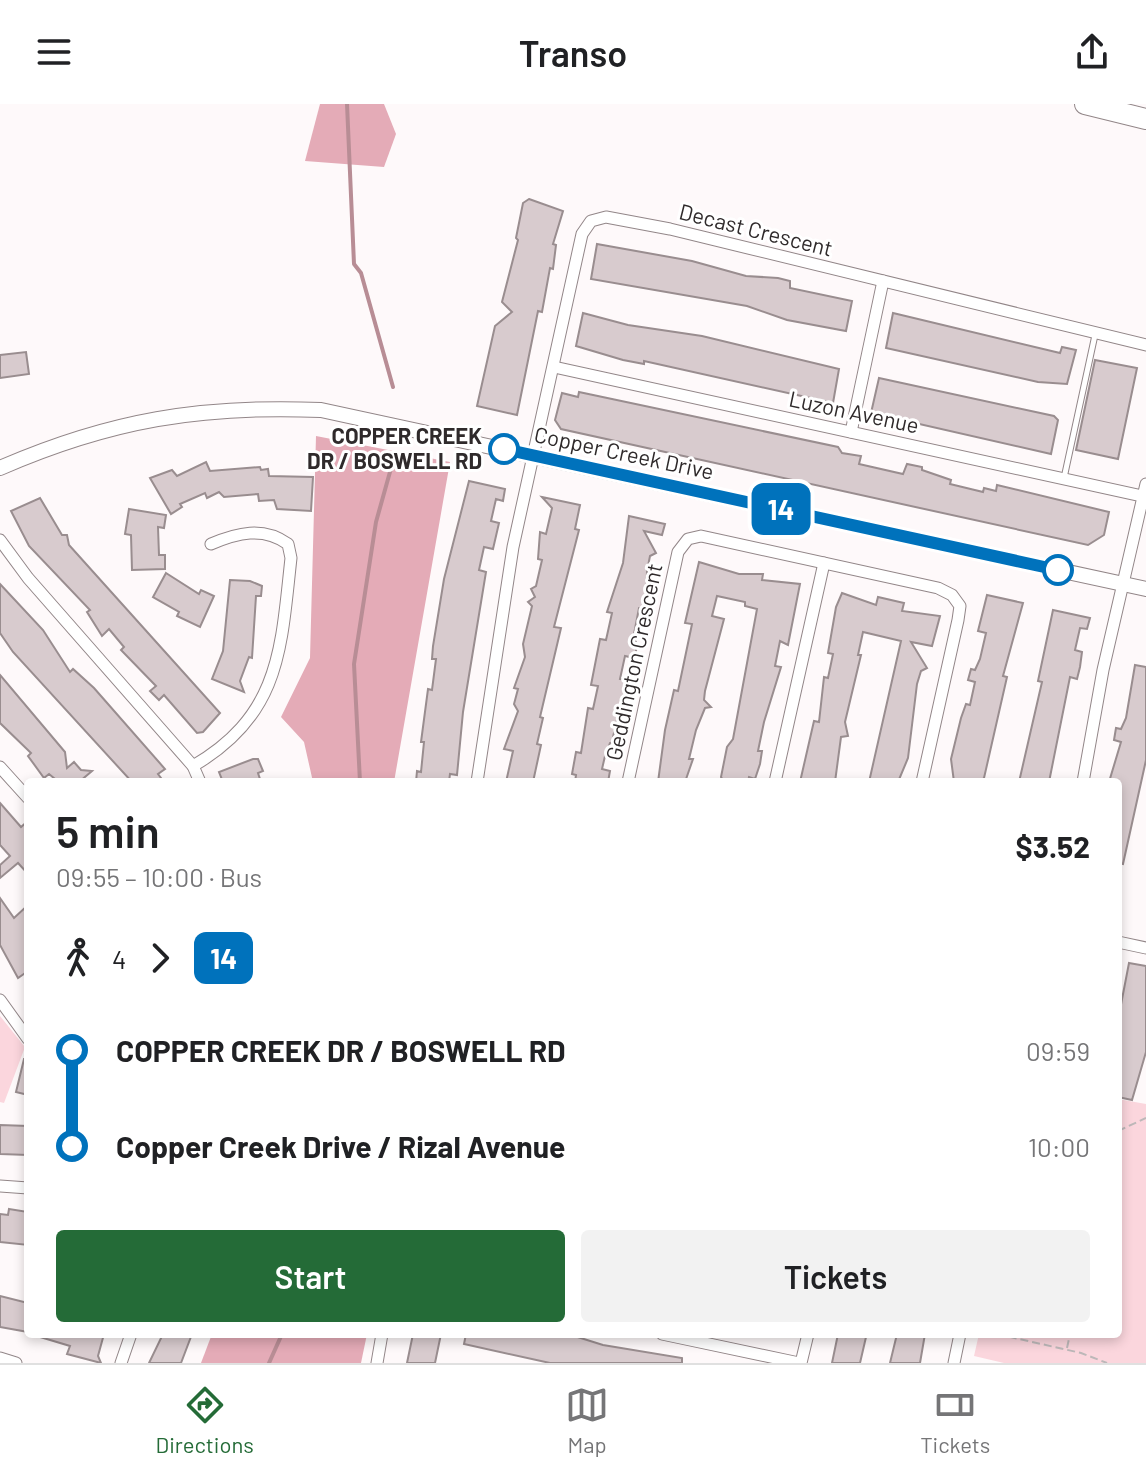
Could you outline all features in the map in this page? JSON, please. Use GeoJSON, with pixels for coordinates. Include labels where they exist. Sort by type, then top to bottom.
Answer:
{"type":"FeatureCollection","features":[{"type":"Feature","properties":{"kind":"highway"},"geometry":{"type":"LineString","coordinates":[[1085,104],[1146,119]]}},
{"type":"Feature","properties":{"kind":"street","name":"Decast Crescent"},"geometry":{"type":"LineString","coordinates":[[478,778],[500,611],[582,234],[591,221],[606,217],[1146,345]]}},
{"type":"Feature","properties":{"kind":"street"},"geometry":{"type":"LineString","coordinates":[[851,432],[883,281]]}},
{"type":"Feature","properties":{"kind":"street","name":"Luzon Avenue"},"geometry":{"type":"LineString","coordinates":[[554,367],[1145,497]]}},
{"type":"Feature","properties":{"kind":"street","name":"Copper Creek Drive"},"geometry":{"type":"LineString","coordinates":[[0,468],[106,429],[188,413],[248,407],[321,410],[1146,589]]}},
{"type":"Feature","properties":{"kind":"street"},"geometry":{"type":"LineString","coordinates":[[1084,778],[1122,584],[1146,484]]}},
{"type":"Feature","properties":{"kind":"street"},"geometry":{"type":"LineString","coordinates":[[193,766],[207,758],[255,713],[271,684],[282,646],[291,558],[288,544],[276,535],[239,532],[211,544]]}},
{"type":"Feature","properties":{"kind":"street","name":"Geddington Crescent"},"geometry":{"type":"LineString","coordinates":[[629,778],[678,552],[688,539],[701,536],[938,588],[952,595],[960,606],[923,778]]}},
{"type":"Feature","properties":{"kind":"street"},"geometry":{"type":"LineString","coordinates":[[0,540],[28,578],[193,766],[198,778]]}},
{"type":"Feature","properties":{"kind":"street"},"geometry":{"type":"LineString","coordinates":[[776,778],[824,563]]}},
{"type":"Feature","properties":{"kind":"street"},"geometry":{"type":"LineString","coordinates":[[0,767],[24,794]]}},
{"type":"Feature","properties":{"kind":"street"},"geometry":{"type":"LineString","coordinates":[[1122,943],[1146,948]]}},
{"type":"Feature","properties":{"kind":"street"},"geometry":{"type":"LineString","coordinates":[[0,1000],[24,1033]]}},
{"type":"Feature","properties":{"kind":"street"},"geometry":{"type":"LineString","coordinates":[[0,1186],[24,1188]]}},
{"type":"Feature","properties":{"kind":"street"},"geometry":{"type":"LineString","coordinates":[[121,1363],[130,1338]]}},
{"type":"Feature","properties":{"kind":"street"},"geometry":{"type":"LineString","coordinates":[[377,1363],[381,1338]]}},
{"type":"Feature","properties":{"kind":"street"},"geometry":{"type":"LineString","coordinates":[[681,1338],[800,1363],[807,1338]]}},
{"type":"Feature","properties":{"kind":"street"},"geometry":{"type":"LineString","coordinates":[[954,1363],[959,1338]]}},
{"type":"Feature","properties":{"kind":"street"},"geometry":{"type":"LineString","coordinates":[[0,1358],[16,1363]]}},
{"type":"Feature","properties":{"kind":"lane"},"geometry":{"type":"LineString","coordinates":[[1064,479],[1095,332]]}},
{"type":"Feature","properties":{"kind":"path"},"geometry":{"type":"LineString","coordinates":[[1122,1129],[1146,1118]]}},
{"type":"Feature","properties":{"kind":"path"},"geometry":{"type":"LineString","coordinates":[[1015,1338],[1067,1349],[1107,1363]]}},
{"type":"Feature","properties":{"kind":"path"},"geometry":{"type":"LineString","coordinates":[[1067,1349],[1069,1338]]}},
{"type":"Feature","properties":{"kind":"shaded area"},"geometry":{"type":"Polygon","coordinates":[[[320,104],[384,104],[396,134],[384,167],[305,161],[320,104]]]}},
{"type":"Feature","properties":{"kind":"shaded area"},"geometry":{"type":"Polygon","coordinates":[[[316,436],[450,462],[395,778],[312,778],[304,742],[281,717],[310,658],[316,436]]]}},
{"type":"Feature","properties":{"kind":"shaded area"},"geometry":{"type":"Polygon","coordinates":[[[0,1016],[24,1050],[4,1103],[0,1102],[0,1016]]]}},
{"type":"Feature","properties":{"kind":"shaded area"},"geometry":{"type":"Polygon","coordinates":[[[1122,1100],[1146,1104],[1146,1363],[1004,1363],[974,1356],[978,1338],[1122,1338],[1122,1100]]]}},
{"type":"Feature","properties":{"kind":"shaded area"},"geometry":{"type":"Polygon","coordinates":[[[210,1338],[366,1338],[361,1363],[201,1363],[210,1338]]]}},
{"type":"Feature","properties":{"kind":"building"},"geometry":{"type":"Polygon","coordinates":[[[529,199],[563,211],[553,244],[556,245],[553,269],[550,268],[542,312],[538,311],[517,415],[477,406],[495,326],[512,312],[502,302],[518,240],[523,203],[529,199]]]}},
{"type":"Feature","properties":{"kind":"building"},"geometry":{"type":"Polygon","coordinates":[[[597,244],[692,261],[746,276],[778,278],[790,281],[790,288],[852,301],[846,331],[787,320],[747,306],[591,279],[597,244]]]}},
{"type":"Feature","properties":{"kind":"building"},"geometry":{"type":"Polygon","coordinates":[[[583,313],[628,325],[702,336],[839,369],[833,403],[644,361],[644,364],[623,360],[576,346],[583,313]]]}},
{"type":"Feature","properties":{"kind":"building"},"geometry":{"type":"Polygon","coordinates":[[[893,313],[1060,353],[1062,347],[1076,350],[1067,384],[1038,382],[886,348],[893,313]]]}},
{"type":"Feature","properties":{"kind":"building"},"geometry":{"type":"Polygon","coordinates":[[[26,352],[29,374],[0,378],[0,355],[26,352]]]}},
{"type":"Feature","properties":{"kind":"building"},"geometry":{"type":"Polygon","coordinates":[[[1095,360],[1137,368],[1118,459],[1076,450],[1095,360]]]}},
{"type":"Feature","properties":{"kind":"building"},"geometry":{"type":"Polygon","coordinates":[[[879,378],[1054,416],[1058,420],[1051,454],[871,413],[879,378]]]}},
{"type":"Feature","properties":{"kind":"building"},"geometry":{"type":"Polygon","coordinates":[[[579,392],[838,447],[842,453],[861,456],[859,464],[903,474],[907,464],[951,480],[950,484],[983,492],[984,488],[996,491],[997,485],[1109,512],[1104,535],[1088,545],[561,429],[555,420],[562,393],[578,397],[579,392]]]}},
{"type":"Feature","properties":{"kind":"building"},"geometry":{"type":"Polygon","coordinates":[[[206,462],[210,471],[260,467],[261,470],[268,469],[269,476],[313,477],[311,511],[277,509],[274,500],[259,501],[258,494],[224,497],[219,492],[207,498],[205,493],[180,504],[182,507],[171,514],[150,478],[172,470],[177,476],[206,462]]]}},
{"type":"Feature","properties":{"kind":"building"},"geometry":{"type":"Polygon","coordinates":[[[469,481],[505,489],[503,501],[496,499],[491,521],[499,523],[493,549],[484,547],[479,570],[486,572],[463,712],[457,775],[450,774],[450,778],[416,778],[417,771],[421,772],[424,742],[421,742],[428,689],[432,690],[436,659],[432,659],[433,646],[444,579],[469,481]]]}},
{"type":"Feature","properties":{"kind":"building"},"geometry":{"type":"Polygon","coordinates":[[[542,497],[580,505],[575,529],[579,530],[554,627],[561,628],[540,717],[543,718],[537,744],[541,745],[534,778],[507,778],[513,751],[504,749],[518,711],[514,704],[518,689],[514,688],[525,657],[523,644],[532,606],[528,602],[535,597],[531,589],[536,586],[542,560],[538,559],[540,532],[546,534],[552,508],[542,497]]]}},
{"type":"Feature","properties":{"kind":"building"},"geometry":{"type":"Polygon","coordinates":[[[40,498],[62,535],[67,535],[69,545],[220,713],[203,732],[197,733],[164,695],[159,700],[150,691],[156,686],[121,650],[124,647],[109,629],[102,636],[87,612],[90,610],[29,546],[11,511],[40,498]]]}},
{"type":"Feature","properties":{"kind":"building"},"geometry":{"type":"Polygon","coordinates":[[[129,509],[166,515],[164,528],[158,527],[159,555],[165,555],[165,569],[132,570],[131,535],[125,534],[129,509]]]}},
{"type":"Feature","properties":{"kind":"building"},"geometry":{"type":"Polygon","coordinates":[[[629,516],[665,524],[662,535],[644,531],[656,553],[650,556],[647,571],[646,609],[639,608],[634,658],[625,656],[620,679],[630,681],[613,737],[616,741],[610,743],[602,769],[610,771],[609,778],[576,778],[572,774],[576,752],[581,753],[588,708],[593,709],[598,686],[591,685],[600,639],[606,640],[612,613],[607,612],[623,563],[629,516]]]}},
{"type":"Feature","properties":{"kind":"building"},"geometry":{"type":"Polygon","coordinates":[[[699,562],[739,574],[763,574],[762,580],[800,584],[788,645],[780,641],[775,666],[781,667],[764,722],[758,751],[762,751],[760,764],[755,778],[721,777],[727,747],[733,739],[757,609],[745,606],[745,602],[717,596],[712,616],[724,619],[705,691],[704,700],[711,707],[705,708],[696,730],[689,759],[693,759],[686,778],[659,778],[665,730],[674,690],[678,691],[692,624],[685,623],[699,562]]]}},
{"type":"Feature","properties":{"kind":"building"},"geometry":{"type":"Polygon","coordinates":[[[166,573],[199,594],[201,590],[214,596],[200,627],[177,616],[179,612],[153,597],[166,573]]]}},
{"type":"Feature","properties":{"kind":"building"},"geometry":{"type":"Polygon","coordinates":[[[230,580],[250,581],[262,586],[261,596],[256,596],[252,658],[249,657],[240,681],[244,692],[212,679],[223,651],[230,580]]]}},
{"type":"Feature","properties":{"kind":"building"},"geometry":{"type":"Polygon","coordinates":[[[0,584],[43,630],[70,672],[73,669],[94,688],[165,769],[158,774],[161,778],[128,778],[13,652],[0,633],[0,584]]]}},
{"type":"Feature","properties":{"kind":"building"},"geometry":{"type":"Polygon","coordinates":[[[842,593],[876,605],[878,597],[904,603],[902,611],[940,616],[932,646],[911,642],[927,668],[921,671],[917,684],[908,758],[900,778],[870,778],[901,641],[863,632],[858,655],[861,655],[845,722],[848,736],[841,737],[836,778],[801,778],[814,721],[819,722],[824,677],[828,678],[833,654],[828,653],[836,607],[842,593]]]}},
{"type":"Feature","properties":{"kind":"building"},"geometry":{"type":"Polygon","coordinates":[[[987,595],[1023,603],[1003,676],[1007,677],[984,778],[953,778],[951,759],[961,718],[966,704],[970,705],[975,682],[968,680],[971,669],[975,670],[980,659],[986,633],[978,631],[987,595]]]}},
{"type":"Feature","properties":{"kind":"building"},"geometry":{"type":"Polygon","coordinates":[[[1053,610],[1090,618],[1087,629],[1080,628],[1075,650],[1082,652],[1080,667],[1077,679],[1070,677],[1050,778],[1020,778],[1042,682],[1038,681],[1053,610]]]}},
{"type":"Feature","properties":{"kind":"building"},"geometry":{"type":"Polygon","coordinates":[[[1135,665],[1146,667],[1146,760],[1123,864],[1122,778],[1110,778],[1121,742],[1114,740],[1116,728],[1121,729],[1126,718],[1135,665]]]}},
{"type":"Feature","properties":{"kind":"building"},"geometry":{"type":"Polygon","coordinates":[[[0,675],[65,752],[67,768],[74,762],[81,770],[92,771],[84,778],[54,778],[49,774],[44,778],[28,756],[31,753],[0,723],[0,675]]]}},
{"type":"Feature","properties":{"kind":"building"},"geometry":{"type":"Polygon","coordinates":[[[253,759],[258,759],[263,771],[258,773],[260,778],[221,778],[219,772],[253,759]]]}},
{"type":"Feature","properties":{"kind":"building"},"geometry":{"type":"Polygon","coordinates":[[[0,803],[21,827],[24,824],[24,870],[18,863],[0,878],[0,865],[10,856],[0,845],[0,803]]]}},
{"type":"Feature","properties":{"kind":"building"},"geometry":{"type":"Polygon","coordinates":[[[0,898],[14,918],[24,909],[24,974],[18,978],[0,945],[0,898]]]}},
{"type":"Feature","properties":{"kind":"building"},"geometry":{"type":"Polygon","coordinates":[[[1129,963],[1146,966],[1146,1052],[1132,1100],[1122,1098],[1122,999],[1129,963]]]}},
{"type":"Feature","properties":{"kind":"building"},"geometry":{"type":"Polygon","coordinates":[[[24,1059],[24,1094],[16,1092],[24,1059]]]}},
{"type":"Feature","properties":{"kind":"building"},"geometry":{"type":"Polygon","coordinates":[[[0,1125],[24,1126],[24,1155],[0,1154],[0,1125]]]}},
{"type":"Feature","properties":{"kind":"building"},"geometry":{"type":"Polygon","coordinates":[[[9,1209],[24,1211],[24,1245],[0,1242],[0,1214],[8,1215],[9,1209]]]}},
{"type":"Feature","properties":{"kind":"building"},"geometry":{"type":"Polygon","coordinates":[[[0,1296],[24,1302],[24,1331],[0,1327],[0,1296]]]}},
{"type":"Feature","properties":{"kind":"building"},"geometry":{"type":"Polygon","coordinates":[[[43,1338],[103,1338],[98,1356],[101,1363],[67,1354],[70,1346],[43,1338]]]}},
{"type":"Feature","properties":{"kind":"building"},"geometry":{"type":"Polygon","coordinates":[[[161,1338],[190,1338],[181,1363],[149,1363],[161,1338]]]}},
{"type":"Feature","properties":{"kind":"building"},"geometry":{"type":"Polygon","coordinates":[[[412,1338],[440,1338],[435,1363],[407,1363],[412,1338]]]}},
{"type":"Feature","properties":{"kind":"building"},"geometry":{"type":"Polygon","coordinates":[[[465,1338],[581,1338],[603,1345],[682,1358],[682,1363],[550,1363],[464,1344],[465,1338]]]}},
{"type":"Feature","properties":{"kind":"building"},"geometry":{"type":"Polygon","coordinates":[[[837,1338],[866,1338],[860,1363],[832,1363],[837,1338]]]}},
{"type":"Feature","properties":{"kind":"building"},"geometry":{"type":"Polygon","coordinates":[[[896,1338],[924,1338],[920,1363],[890,1363],[896,1338]]]}},
{"type":"Feature","properties":{"kind":"waterway"},"geometry":{"type":"LineString","coordinates":[[347,104],[354,264],[361,273],[393,387]]}},
{"type":"Feature","properties":{"kind":"waterway"},"geometry":{"type":"LineString","coordinates":[[360,778],[354,664],[376,522],[395,454]]}},
{"type":"Feature","properties":{"kind":"waterway"},"geometry":{"type":"LineString","coordinates":[[269,1363],[280,1338]]}},
{"type":"Feature","properties":{"kind":"bus line","name":"14"},"geometry":{"type":"LineString","coordinates":[[504,449],[1058,570]]}},
{"type":"Feature","properties":{"kind":"place","name":"COPPER CREEK DR / BOSWELL RD"},"geometry":{"type":"Point","coordinates":[504,449]}}]}
